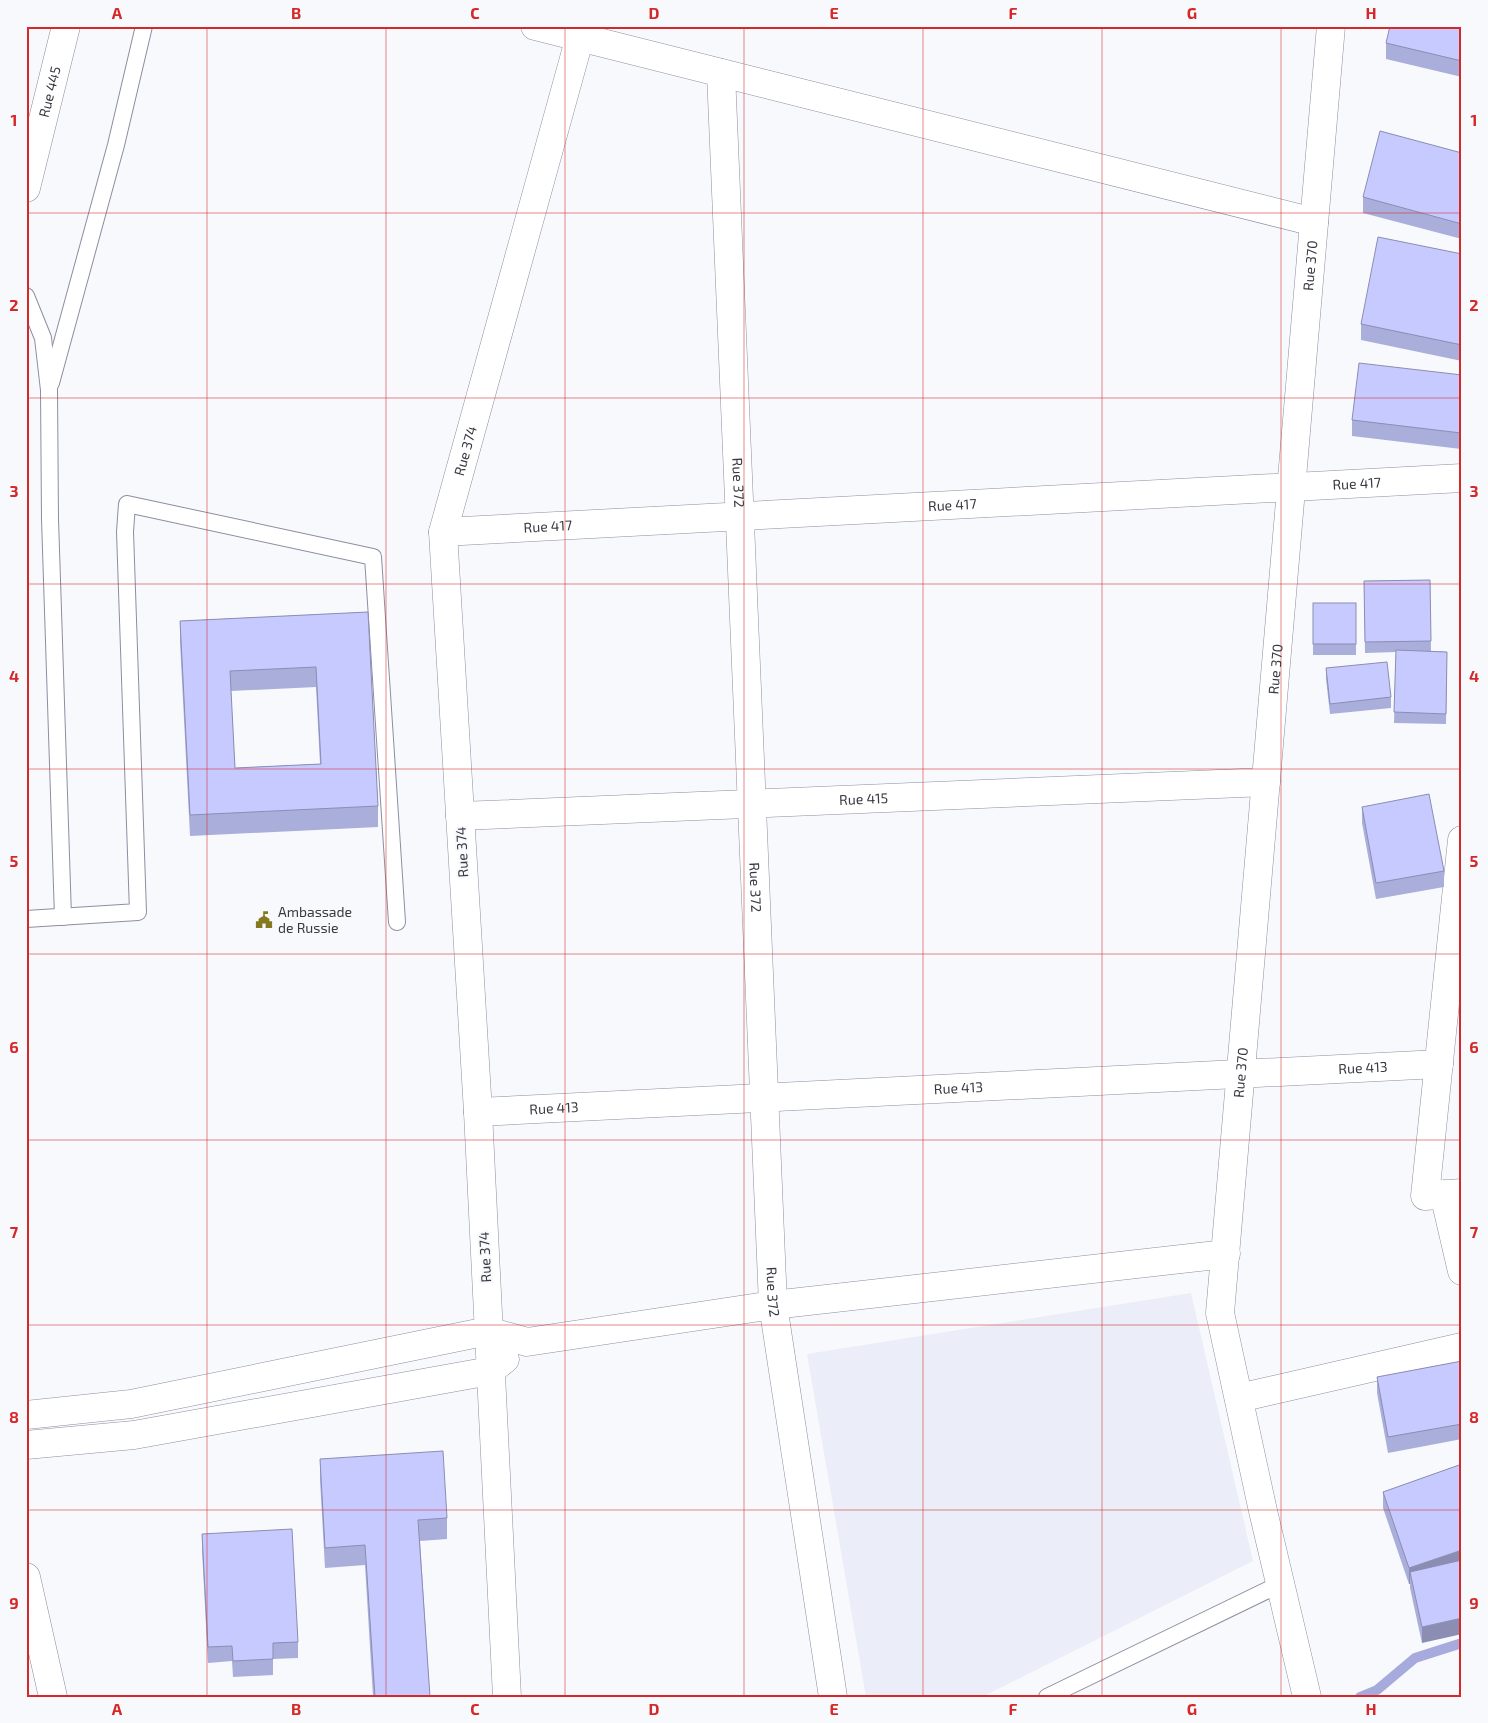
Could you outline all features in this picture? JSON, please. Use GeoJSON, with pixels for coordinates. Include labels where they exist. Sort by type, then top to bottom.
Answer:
{"type":"FeatureCollection","features":[{"type":"Feature","properties":{"kind":"street","name":"Rue 445"},"geometry":{"type":"LineString","coordinates":[[26,188],[66,26]]}},
{"type":"Feature","properties":{"kind":"street"},"geometry":{"type":"LineString","coordinates":[[535,26],[582,32],[720,73],[1314,222]]}},
{"type":"Feature","properties":{"kind":"street","name":"Rue 370"},"geometry":{"type":"LineString","coordinates":[[1307,1697],[1220,1313],[1331,26]]}},
{"type":"Feature","properties":{"kind":"street","name":"Rue 374"},"geometry":{"type":"LineString","coordinates":[[507,1697],[478,1112],[443,532],[582,32]]}},
{"type":"Feature","properties":{"kind":"street","name":"Rue 372"},"geometry":{"type":"LineString","coordinates":[[720,73],[741,518],[773,1305],[833,1697]]}},
{"type":"Feature","properties":{"kind":"street","name":"Rue 417"},"geometry":{"type":"LineString","coordinates":[[443,532],[741,518],[1462,478]]}},
{"type":"Feature","properties":{"kind":"street","name":"Rue 415"},"geometry":{"type":"LineString","coordinates":[[460,816],[1266,782]]}},
{"type":"Feature","properties":{"kind":"street"},"geometry":{"type":"LineString","coordinates":[[1462,840],[1425,1196],[1453,1193],[1462,1271]]}},
{"type":"Feature","properties":{"kind":"street","name":"Rue 413"},"geometry":{"type":"LineString","coordinates":[[478,1112],[1439,1064]]}},
{"type":"Feature","properties":{"kind":"street"},"geometry":{"type":"LineString","coordinates":[[26,1414],[131,1404],[488,1331],[527,1342],[773,1305],[1226,1254]]}},
{"type":"Feature","properties":{"kind":"street"},"geometry":{"type":"LineString","coordinates":[[26,1445],[134,1435],[490,1371],[527,1342]]}},
{"type":"Feature","properties":{"kind":"street"},"geometry":{"type":"LineString","coordinates":[[1239,1398],[1462,1347]]}},
{"type":"Feature","properties":{"kind":"street"},"geometry":{"type":"LineString","coordinates":[[26,1576],[53,1697]]}},
{"type":"Feature","properties":{"kind":"lane"},"geometry":{"type":"LineString","coordinates":[[49,390],[116,145],[144,26]]}},
{"type":"Feature","properties":{"kind":"lane"},"geometry":{"type":"LineString","coordinates":[[26,296],[43,338],[49,390],[50,519],[63,917]]}},
{"type":"Feature","properties":{"kind":"lane"},"geometry":{"type":"LineString","coordinates":[[26,919],[138,912],[126,541],[127,504],[373,557],[397,922]]}},
{"type":"Feature","properties":{"kind":"lane"},"geometry":{"type":"LineString","coordinates":[[1047,1697],[1280,1584]]}},
{"type":"Feature","properties":{"kind":"shaded area"},"geometry":{"type":"Polygon","coordinates":[[[1191,1293],[1253,1561],[982,1697],[866,1697],[807,1354],[1191,1293]]]}},
{"type":"Feature","properties":{"kind":"building"},"geometry":{"type":"Polygon","coordinates":[[[1390,26],[1462,26],[1462,61],[1386,43],[1390,26]]]}},
{"type":"Feature","properties":{"kind":"building"},"geometry":{"type":"Polygon","coordinates":[[[1380,131],[1462,153],[1462,224],[1363,197],[1380,131]]]}},
{"type":"Feature","properties":{"kind":"building"},"geometry":{"type":"Polygon","coordinates":[[[1378,237],[1462,254],[1462,345],[1361,324],[1378,237]]]}},
{"type":"Feature","properties":{"kind":"building"},"geometry":{"type":"Polygon","coordinates":[[[1359,363],[1462,375],[1461,433],[1352,420],[1359,363]]]}},
{"type":"Feature","properties":{"kind":"building"},"geometry":{"type":"Polygon","coordinates":[[[1430,580],[1431,641],[1365,642],[1364,581],[1430,580]]]}},
{"type":"Feature","properties":{"kind":"building"},"geometry":{"type":"Polygon","coordinates":[[[1313,603],[1356,603],[1356,644],[1313,644],[1313,603]]]}},
{"type":"Feature","properties":{"kind":"building"},"geometry":{"type":"Polygon","coordinates":[[[368,612],[378,806],[190,815],[180,621],[368,612]],[[316,667],[230,671],[235,768],[321,764],[316,667]]]}},
{"type":"Feature","properties":{"kind":"building"},"geometry":{"type":"Polygon","coordinates":[[[1396,650],[1447,652],[1446,714],[1394,712],[1396,650]]]}},
{"type":"Feature","properties":{"kind":"building"},"geometry":{"type":"Polygon","coordinates":[[[1387,662],[1391,697],[1330,704],[1326,668],[1387,662]]]}},
{"type":"Feature","properties":{"kind":"building"},"geometry":{"type":"Polygon","coordinates":[[[1429,794],[1444,871],[1376,883],[1362,807],[1429,794]]]}},
{"type":"Feature","properties":{"kind":"building"},"geometry":{"type":"Polygon","coordinates":[[[1462,1361],[1462,1424],[1388,1437],[1377,1377],[1462,1361]]]}},
{"type":"Feature","properties":{"kind":"building"},"geometry":{"type":"Polygon","coordinates":[[[443,1451],[447,1518],[418,1520],[430,1697],[375,1697],[365,1545],[325,1548],[320,1459],[443,1451]]]}},
{"type":"Feature","properties":{"kind":"building"},"geometry":{"type":"Polygon","coordinates":[[[1462,1464],[1462,1550],[1409,1568],[1383,1492],[1462,1464]]]}},
{"type":"Feature","properties":{"kind":"building"},"geometry":{"type":"Polygon","coordinates":[[[292,1529],[298,1642],[273,1643],[273,1659],[233,1661],[232,1646],[208,1647],[202,1534],[292,1529]]]}},
{"type":"Feature","properties":{"kind":"building"},"geometry":{"type":"Polygon","coordinates":[[[1462,1560],[1462,1618],[1422,1627],[1410,1572],[1462,1560]]]}},
{"type":"Feature","properties":{"kind":"waterway"},"geometry":{"type":"LineString","coordinates":[[1360,1697],[1377,1690],[1415,1658],[1462,1643]]}},
{"type":"Feature","properties":{"kind":"place","name":"Ambassade de Russie"},"geometry":{"type":"Point","coordinates":[264,920]}}]}
